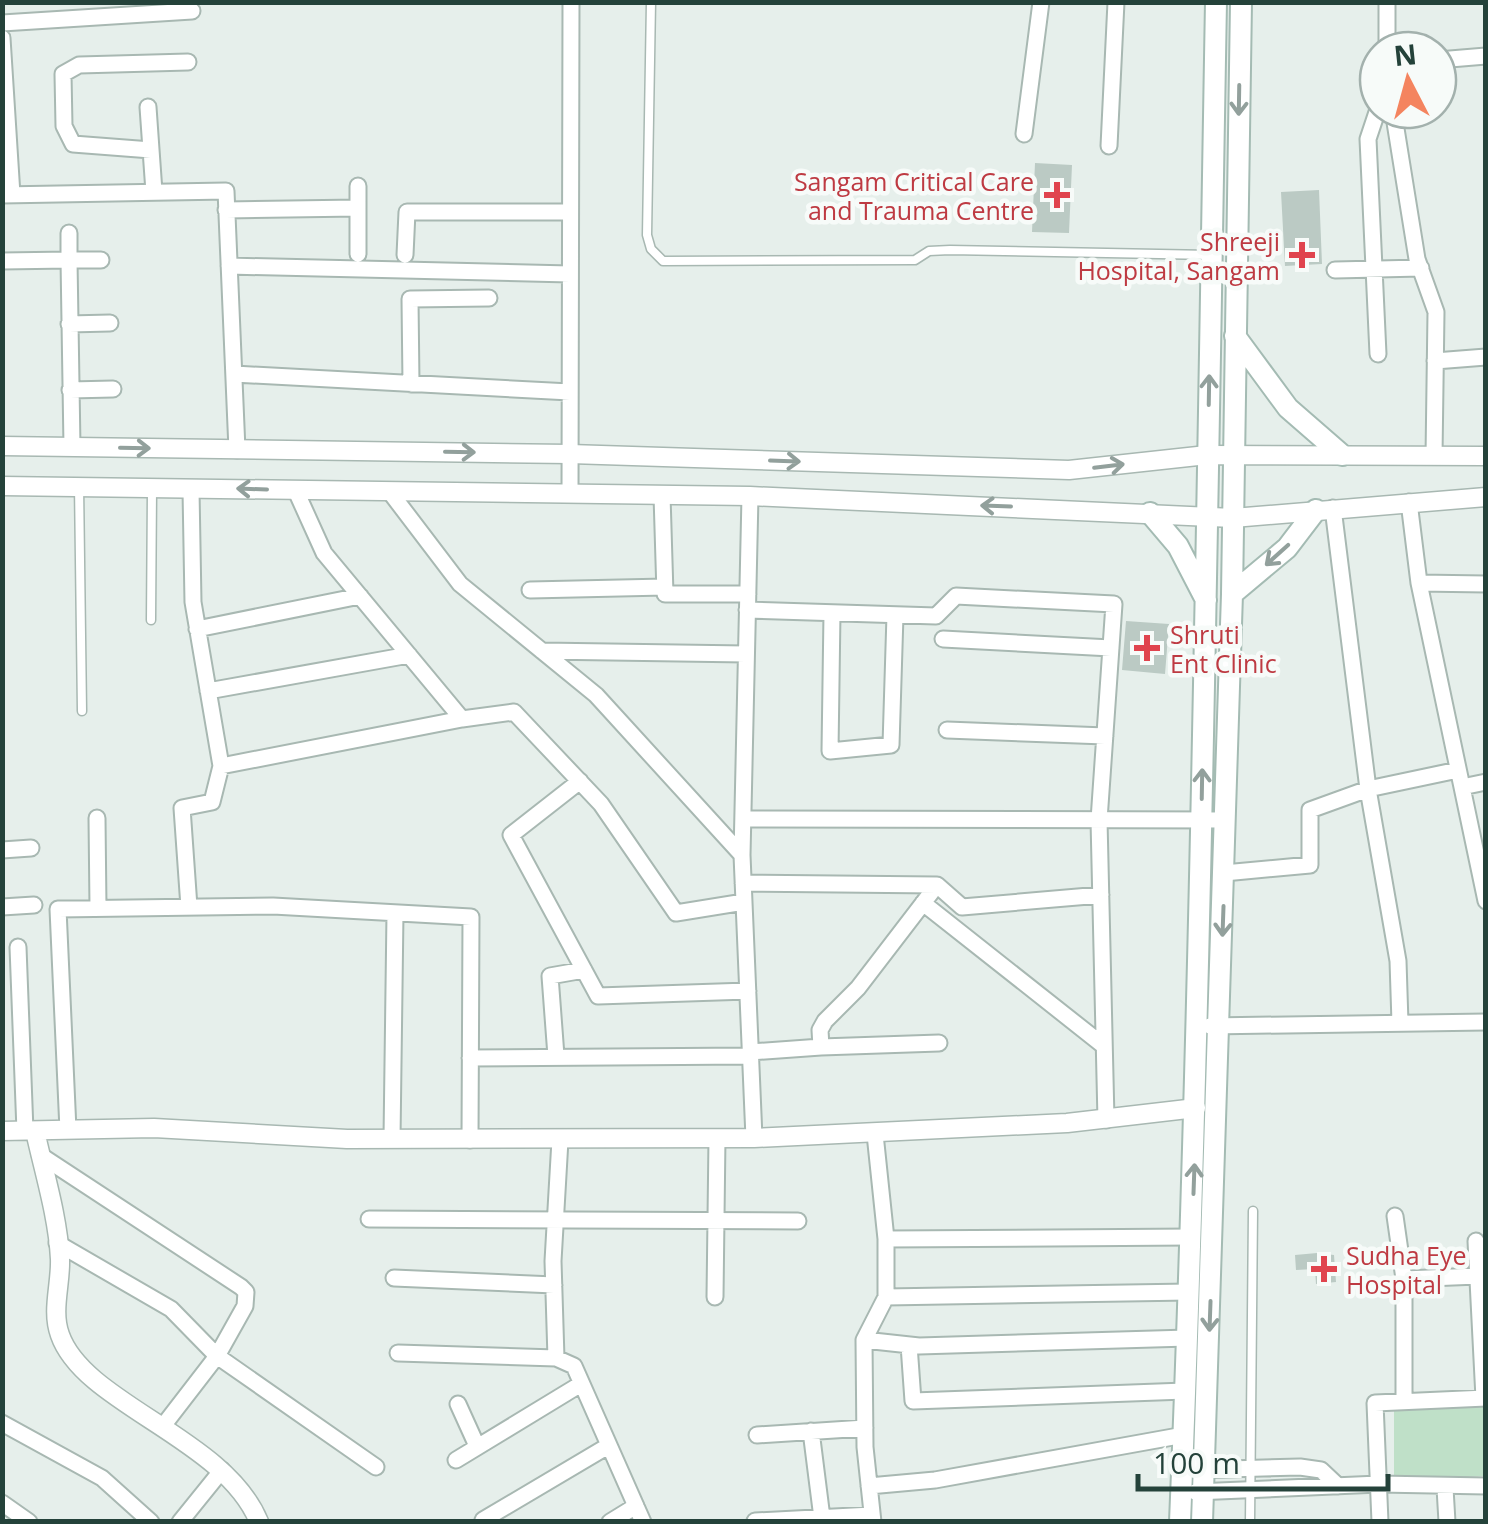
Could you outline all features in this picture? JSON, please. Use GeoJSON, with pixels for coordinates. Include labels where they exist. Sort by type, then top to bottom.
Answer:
{"type":"FeatureCollection","features":[{"type":"Feature","properties":{"kind":"main road"},"geometry":{"type":"LineString","coordinates":[[1193,1470],[1184,1435],[1196,1108],[1216,2]]}},
{"type":"Feature","properties":{"kind":"main road"},"geometry":{"type":"LineString","coordinates":[[1180,1522],[1192,1492],[1220,1026],[1234,518],[1241,2]]}},
{"type":"Feature","properties":{"kind":"main road"},"geometry":{"type":"LineString","coordinates":[[1235,336],[1288,408],[1342,455]]}},
{"type":"Feature","properties":{"kind":"main road"},"geometry":{"type":"LineString","coordinates":[[1232,594],[1287,548],[1324,509]]}},
{"type":"Feature","properties":{"kind":"main road"},"geometry":{"type":"LineString","coordinates":[[1150,513],[1178,546],[1206,600]]}},
{"type":"Feature","properties":{"kind":"main road"},"geometry":{"type":"LineString","coordinates":[[1192,1492],[1202,1522]]}},
{"type":"Feature","properties":{"kind":"street"},"geometry":{"type":"LineString","coordinates":[[570,494],[571,2]]}},
{"type":"Feature","properties":{"kind":"street"},"geometry":{"type":"LineString","coordinates":[[1024,134],[1041,2]]}},
{"type":"Feature","properties":{"kind":"street"},"geometry":{"type":"LineString","coordinates":[[1109,146],[1116,2]]}},
{"type":"Feature","properties":{"kind":"street"},"geometry":{"type":"LineString","coordinates":[[1386,30],[1387,2]]}},
{"type":"Feature","properties":{"kind":"street"},"geometry":{"type":"LineString","coordinates":[[2,23],[60,11],[192,11]]}},
{"type":"Feature","properties":{"kind":"street"},"geometry":{"type":"LineString","coordinates":[[2,38],[7,195],[226,191],[237,450]]}},
{"type":"Feature","properties":{"kind":"street"},"geometry":{"type":"LineString","coordinates":[[1458,58],[1486,56]]}},
{"type":"Feature","properties":{"kind":"street"},"geometry":{"type":"LineString","coordinates":[[150,150],[72,144],[64,126],[63,74],[79,65],[188,62]]}},
{"type":"Feature","properties":{"kind":"street"},"geometry":{"type":"LineString","coordinates":[[148,107],[154,192]]}},
{"type":"Feature","properties":{"kind":"street"},"geometry":{"type":"LineString","coordinates":[[1371,130],[1368,140],[1378,354]]}},
{"type":"Feature","properties":{"kind":"street"},"geometry":{"type":"LineString","coordinates":[[1395,130],[1421,268],[1436,312],[1434,456]]}},
{"type":"Feature","properties":{"kind":"street"},"geometry":{"type":"LineString","coordinates":[[358,186],[358,254]]}},
{"type":"Feature","properties":{"kind":"street"},"geometry":{"type":"LineString","coordinates":[[226,210],[358,208]]}},
{"type":"Feature","properties":{"kind":"street"},"geometry":{"type":"LineString","coordinates":[[405,255],[407,212],[570,212]]}},
{"type":"Feature","properties":{"kind":"street"},"geometry":{"type":"LineString","coordinates":[[69,233],[72,447]]}},
{"type":"Feature","properties":{"kind":"street"},"geometry":{"type":"LineString","coordinates":[[2,261],[101,260]]}},
{"type":"Feature","properties":{"kind":"street"},"geometry":{"type":"LineString","coordinates":[[229,266],[570,274]]}},
{"type":"Feature","properties":{"kind":"street"},"geometry":{"type":"LineString","coordinates":[[1335,270],[1421,268]]}},
{"type":"Feature","properties":{"kind":"street"},"geometry":{"type":"LineString","coordinates":[[411,384],[407,306],[410,299],[489,298]]}},
{"type":"Feature","properties":{"kind":"street"},"geometry":{"type":"LineString","coordinates":[[69,324],[110,323]]}},
{"type":"Feature","properties":{"kind":"street"},"geometry":{"type":"LineString","coordinates":[[1435,361],[1486,357]]}},
{"type":"Feature","properties":{"kind":"street"},"geometry":{"type":"LineString","coordinates":[[234,374],[570,392]]}},
{"type":"Feature","properties":{"kind":"street"},"geometry":{"type":"LineString","coordinates":[[70,390],[113,388]]}},
{"type":"Feature","properties":{"kind":"street"},"geometry":{"type":"LineString","coordinates":[[2,446],[570,454],[1069,470],[1207,454],[1486,456]]}},
{"type":"Feature","properties":{"kind":"street"},"geometry":{"type":"LineString","coordinates":[[2,486],[750,496],[1234,518],[1486,497]]}},
{"type":"Feature","properties":{"kind":"street"},"geometry":{"type":"LineString","coordinates":[[189,907],[182,808],[212,802],[221,766],[197,629],[191,490]]}},
{"type":"Feature","properties":{"kind":"street"},"geometry":{"type":"LineString","coordinates":[[296,491],[324,552],[462,720]]}},
{"type":"Feature","properties":{"kind":"street"},"geometry":{"type":"LineString","coordinates":[[390,492],[460,584],[596,694],[742,855]]}},
{"type":"Feature","properties":{"kind":"street"},"geometry":{"type":"LineString","coordinates":[[662,495],[665,594],[832,613],[936,616],[956,596],[1114,604],[1099,820],[1106,1120]]}},
{"type":"Feature","properties":{"kind":"street"},"geometry":{"type":"LineString","coordinates":[[750,496],[742,855],[754,1138]]}},
{"type":"Feature","properties":{"kind":"street"},"geometry":{"type":"LineString","coordinates":[[1409,502],[1420,583],[1486,901]]}},
{"type":"Feature","properties":{"kind":"street"},"geometry":{"type":"LineString","coordinates":[[1324,509],[1398,961],[1400,1023]]}},
{"type":"Feature","properties":{"kind":"street"},"geometry":{"type":"LineString","coordinates":[[1420,583],[1486,584]]}},
{"type":"Feature","properties":{"kind":"street"},"geometry":{"type":"LineString","coordinates":[[530,590],[665,587]]}},
{"type":"Feature","properties":{"kind":"street"},"geometry":{"type":"LineString","coordinates":[[197,629],[360,596]]}},
{"type":"Feature","properties":{"kind":"street"},"geometry":{"type":"LineString","coordinates":[[832,613],[830,751],[891,745],[896,615]]}},
{"type":"Feature","properties":{"kind":"street"},"geometry":{"type":"LineString","coordinates":[[944,640],[1111,648]]}},
{"type":"Feature","properties":{"kind":"street"},"geometry":{"type":"LineString","coordinates":[[542,651],[746,654]]}},
{"type":"Feature","properties":{"kind":"street"},"geometry":{"type":"LineString","coordinates":[[208,691],[409,655]]}},
{"type":"Feature","properties":{"kind":"street"},"geometry":{"type":"LineString","coordinates":[[221,766],[514,712],[580,781],[648,867],[676,913],[744,902]]}},
{"type":"Feature","properties":{"kind":"street"},"geometry":{"type":"LineString","coordinates":[[948,730],[1105,736]]}},
{"type":"Feature","properties":{"kind":"street"},"geometry":{"type":"LineString","coordinates":[[1224,873],[1310,865],[1310,810],[1368,788],[1458,770]]}},
{"type":"Feature","properties":{"kind":"street"},"geometry":{"type":"LineString","coordinates":[[580,781],[510,835],[598,996],[748,991]]}},
{"type":"Feature","properties":{"kind":"street"},"geometry":{"type":"LineString","coordinates":[[1462,787],[1486,782]]}},
{"type":"Feature","properties":{"kind":"street"},"geometry":{"type":"LineString","coordinates":[[97,818],[98,908]]}},
{"type":"Feature","properties":{"kind":"street"},"geometry":{"type":"LineString","coordinates":[[743,819],[1226,820]]}},
{"type":"Feature","properties":{"kind":"street"},"geometry":{"type":"LineString","coordinates":[[2,850],[31,848]]}},
{"type":"Feature","properties":{"kind":"street"},"geometry":{"type":"LineString","coordinates":[[743,883],[937,885],[962,908],[1101,895]]}},
{"type":"Feature","properties":{"kind":"street"},"geometry":{"type":"LineString","coordinates":[[821,1047],[820,1030],[826,1021],[858,988],[937,885]]}},
{"type":"Feature","properties":{"kind":"street"},"geometry":{"type":"LineString","coordinates":[[923,903],[1104,1046]]}},
{"type":"Feature","properties":{"kind":"street"},"geometry":{"type":"LineString","coordinates":[[2,907],[34,906]]}},
{"type":"Feature","properties":{"kind":"street"},"geometry":{"type":"LineString","coordinates":[[68,1130],[58,909],[189,907],[471,917],[470,1140]]}},
{"type":"Feature","properties":{"kind":"street"},"geometry":{"type":"LineString","coordinates":[[392,1139],[395,913]]}},
{"type":"Feature","properties":{"kind":"street"},"geometry":{"type":"LineString","coordinates":[[18,947],[30,1131],[40,1155],[57,1242],[60,1335],[80,1367],[222,1470],[259,1522]]}},
{"type":"Feature","properties":{"kind":"street"},"geometry":{"type":"LineString","coordinates":[[556,1056],[550,976],[584,970]]}},
{"type":"Feature","properties":{"kind":"street"},"geometry":{"type":"LineString","coordinates":[[1197,1025],[1486,1022]]}},
{"type":"Feature","properties":{"kind":"street"},"geometry":{"type":"LineString","coordinates":[[470,1058],[750,1054],[821,1047],[939,1044]]}},
{"type":"Feature","properties":{"kind":"street"},"geometry":{"type":"LineString","coordinates":[[2,1132],[154,1128],[392,1139],[754,1138],[1106,1120],[1196,1108]]}},
{"type":"Feature","properties":{"kind":"street"},"geometry":{"type":"LineString","coordinates":[[755,1522],[873,1518],[865,1428],[864,1340],[886,1297],[886,1240],[875,1134]]}},
{"type":"Feature","properties":{"kind":"street"},"geometry":{"type":"LineString","coordinates":[[715,1297],[717,1138]]}},
{"type":"Feature","properties":{"kind":"street"},"geometry":{"type":"LineString","coordinates":[[556,1358],[554,1286],[560,1140]]}},
{"type":"Feature","properties":{"kind":"street"},"geometry":{"type":"LineString","coordinates":[[40,1155],[246,1292],[245,1306],[217,1356],[163,1426]]}},
{"type":"Feature","properties":{"kind":"street"},"geometry":{"type":"LineString","coordinates":[[1395,1216],[1404,1279],[1404,1399]]}},
{"type":"Feature","properties":{"kind":"street"},"geometry":{"type":"LineString","coordinates":[[369,1219],[798,1222]]}},
{"type":"Feature","properties":{"kind":"street"},"geometry":{"type":"LineString","coordinates":[[886,1240],[1192,1237]]}},
{"type":"Feature","properties":{"kind":"street"},"geometry":{"type":"LineString","coordinates":[[1380,1522],[1375,1404],[1404,1399],[1485,1398],[1476,1241]]}},
{"type":"Feature","properties":{"kind":"street"},"geometry":{"type":"LineString","coordinates":[[57,1242],[170,1309],[217,1356],[376,1466]]}},
{"type":"Feature","properties":{"kind":"street"},"geometry":{"type":"LineString","coordinates":[[1404,1279],[1478,1276]]}},
{"type":"Feature","properties":{"kind":"street"},"geometry":{"type":"LineString","coordinates":[[394,1278],[554,1286]]}},
{"type":"Feature","properties":{"kind":"street"},"geometry":{"type":"LineString","coordinates":[[886,1297],[1189,1292]]}},
{"type":"Feature","properties":{"kind":"street"},"geometry":{"type":"LineString","coordinates":[[864,1340],[909,1345],[1188,1338]]}},
{"type":"Feature","properties":{"kind":"street"},"geometry":{"type":"LineString","coordinates":[[909,1345],[913,1401],[1185,1390]]}},
{"type":"Feature","properties":{"kind":"street"},"geometry":{"type":"LineString","coordinates":[[398,1353],[556,1358],[574,1366],[639,1514],[610,1522]]}},
{"type":"Feature","properties":{"kind":"street"},"geometry":{"type":"LineString","coordinates":[[456,1460],[581,1384]]}},
{"type":"Feature","properties":{"kind":"street"},"geometry":{"type":"LineString","coordinates":[[458,1404],[477,1446]]}},
{"type":"Feature","properties":{"kind":"street"},"geometry":{"type":"LineString","coordinates":[[2,1422],[102,1478],[151,1522]]}},
{"type":"Feature","properties":{"kind":"street"},"geometry":{"type":"LineString","coordinates":[[757,1435],[865,1428]]}},
{"type":"Feature","properties":{"kind":"street"},"geometry":{"type":"LineString","coordinates":[[811,1431],[822,1518]]}},
{"type":"Feature","properties":{"kind":"street"},"geometry":{"type":"LineString","coordinates":[[870,1486],[935,1480],[1184,1435]]}},
{"type":"Feature","properties":{"kind":"street"},"geometry":{"type":"LineString","coordinates":[[482,1520],[608,1446]]}},
{"type":"Feature","properties":{"kind":"street"},"geometry":{"type":"LineString","coordinates":[[180,1522],[222,1470]]}},
{"type":"Feature","properties":{"kind":"street"},"geometry":{"type":"LineString","coordinates":[[1193,1470],[1321,1470],[1338,1486]]}},
{"type":"Feature","properties":{"kind":"street"},"geometry":{"type":"LineString","coordinates":[[1192,1492],[1379,1484],[1486,1486]]}},
{"type":"Feature","properties":{"kind":"street"},"geometry":{"type":"LineString","coordinates":[[1445,1488],[1447,1522]]}},
{"type":"Feature","properties":{"kind":"street"},"geometry":{"type":"LineString","coordinates":[[2,1504],[28,1522]]}},
{"type":"Feature","properties":{"kind":"lane"},"geometry":{"type":"LineString","coordinates":[[651,2],[647,234],[651,250],[662,261],[916,260],[929,251],[950,250],[1211,256]]}},
{"type":"Feature","properties":{"kind":"lane"},"geometry":{"type":"LineString","coordinates":[[78,485],[82,711]]}},
{"type":"Feature","properties":{"kind":"lane"},"geometry":{"type":"LineString","coordinates":[[151,620],[152,487]]}},
{"type":"Feature","properties":{"kind":"lane"},"geometry":{"type":"LineString","coordinates":[[1250,1522],[1253,1211]]}},
{"type":"Feature","properties":{"kind":"green space"},"geometry":{"type":"Polygon","coordinates":[[[1485,1403],[1485,1476],[1394,1481],[1394,1408],[1485,1403]]]}},
{"type":"Feature","properties":{"kind":"building"},"geometry":{"type":"Polygon","coordinates":[[[1035,163],[1072,165],[1069,233],[1032,232],[1035,163]]]}},
{"type":"Feature","properties":{"kind":"building"},"geometry":{"type":"Polygon","coordinates":[[[1319,190],[1322,264],[1285,266],[1281,192],[1319,190]]]}},
{"type":"Feature","properties":{"kind":"building"},"geometry":{"type":"Polygon","coordinates":[[[1126,621],[1169,624],[1165,674],[1122,670],[1126,621]]]}},
{"type":"Feature","properties":{"kind":"building"},"geometry":{"type":"Polygon","coordinates":[[[1295,1255],[1334,1255],[1336,1282],[1316,1284],[1315,1269],[1296,1270],[1295,1255]]]}},
{"type":"Feature","properties":{"kind":"place","name":"Sangam Critical Care and Trauma Centre"},"geometry":{"type":"Point","coordinates":[1057,195]}},
{"type":"Feature","properties":{"kind":"place","name":"Shreeji Hospital, Sangam"},"geometry":{"type":"Point","coordinates":[1302,255]}},
{"type":"Feature","properties":{"kind":"place","name":"Shruti Ent Clinic"},"geometry":{"type":"Point","coordinates":[1147,648]}},
{"type":"Feature","properties":{"kind":"place","name":"Sudha Eye Hospital"},"geometry":{"type":"Point","coordinates":[1324,1269]}}]}
